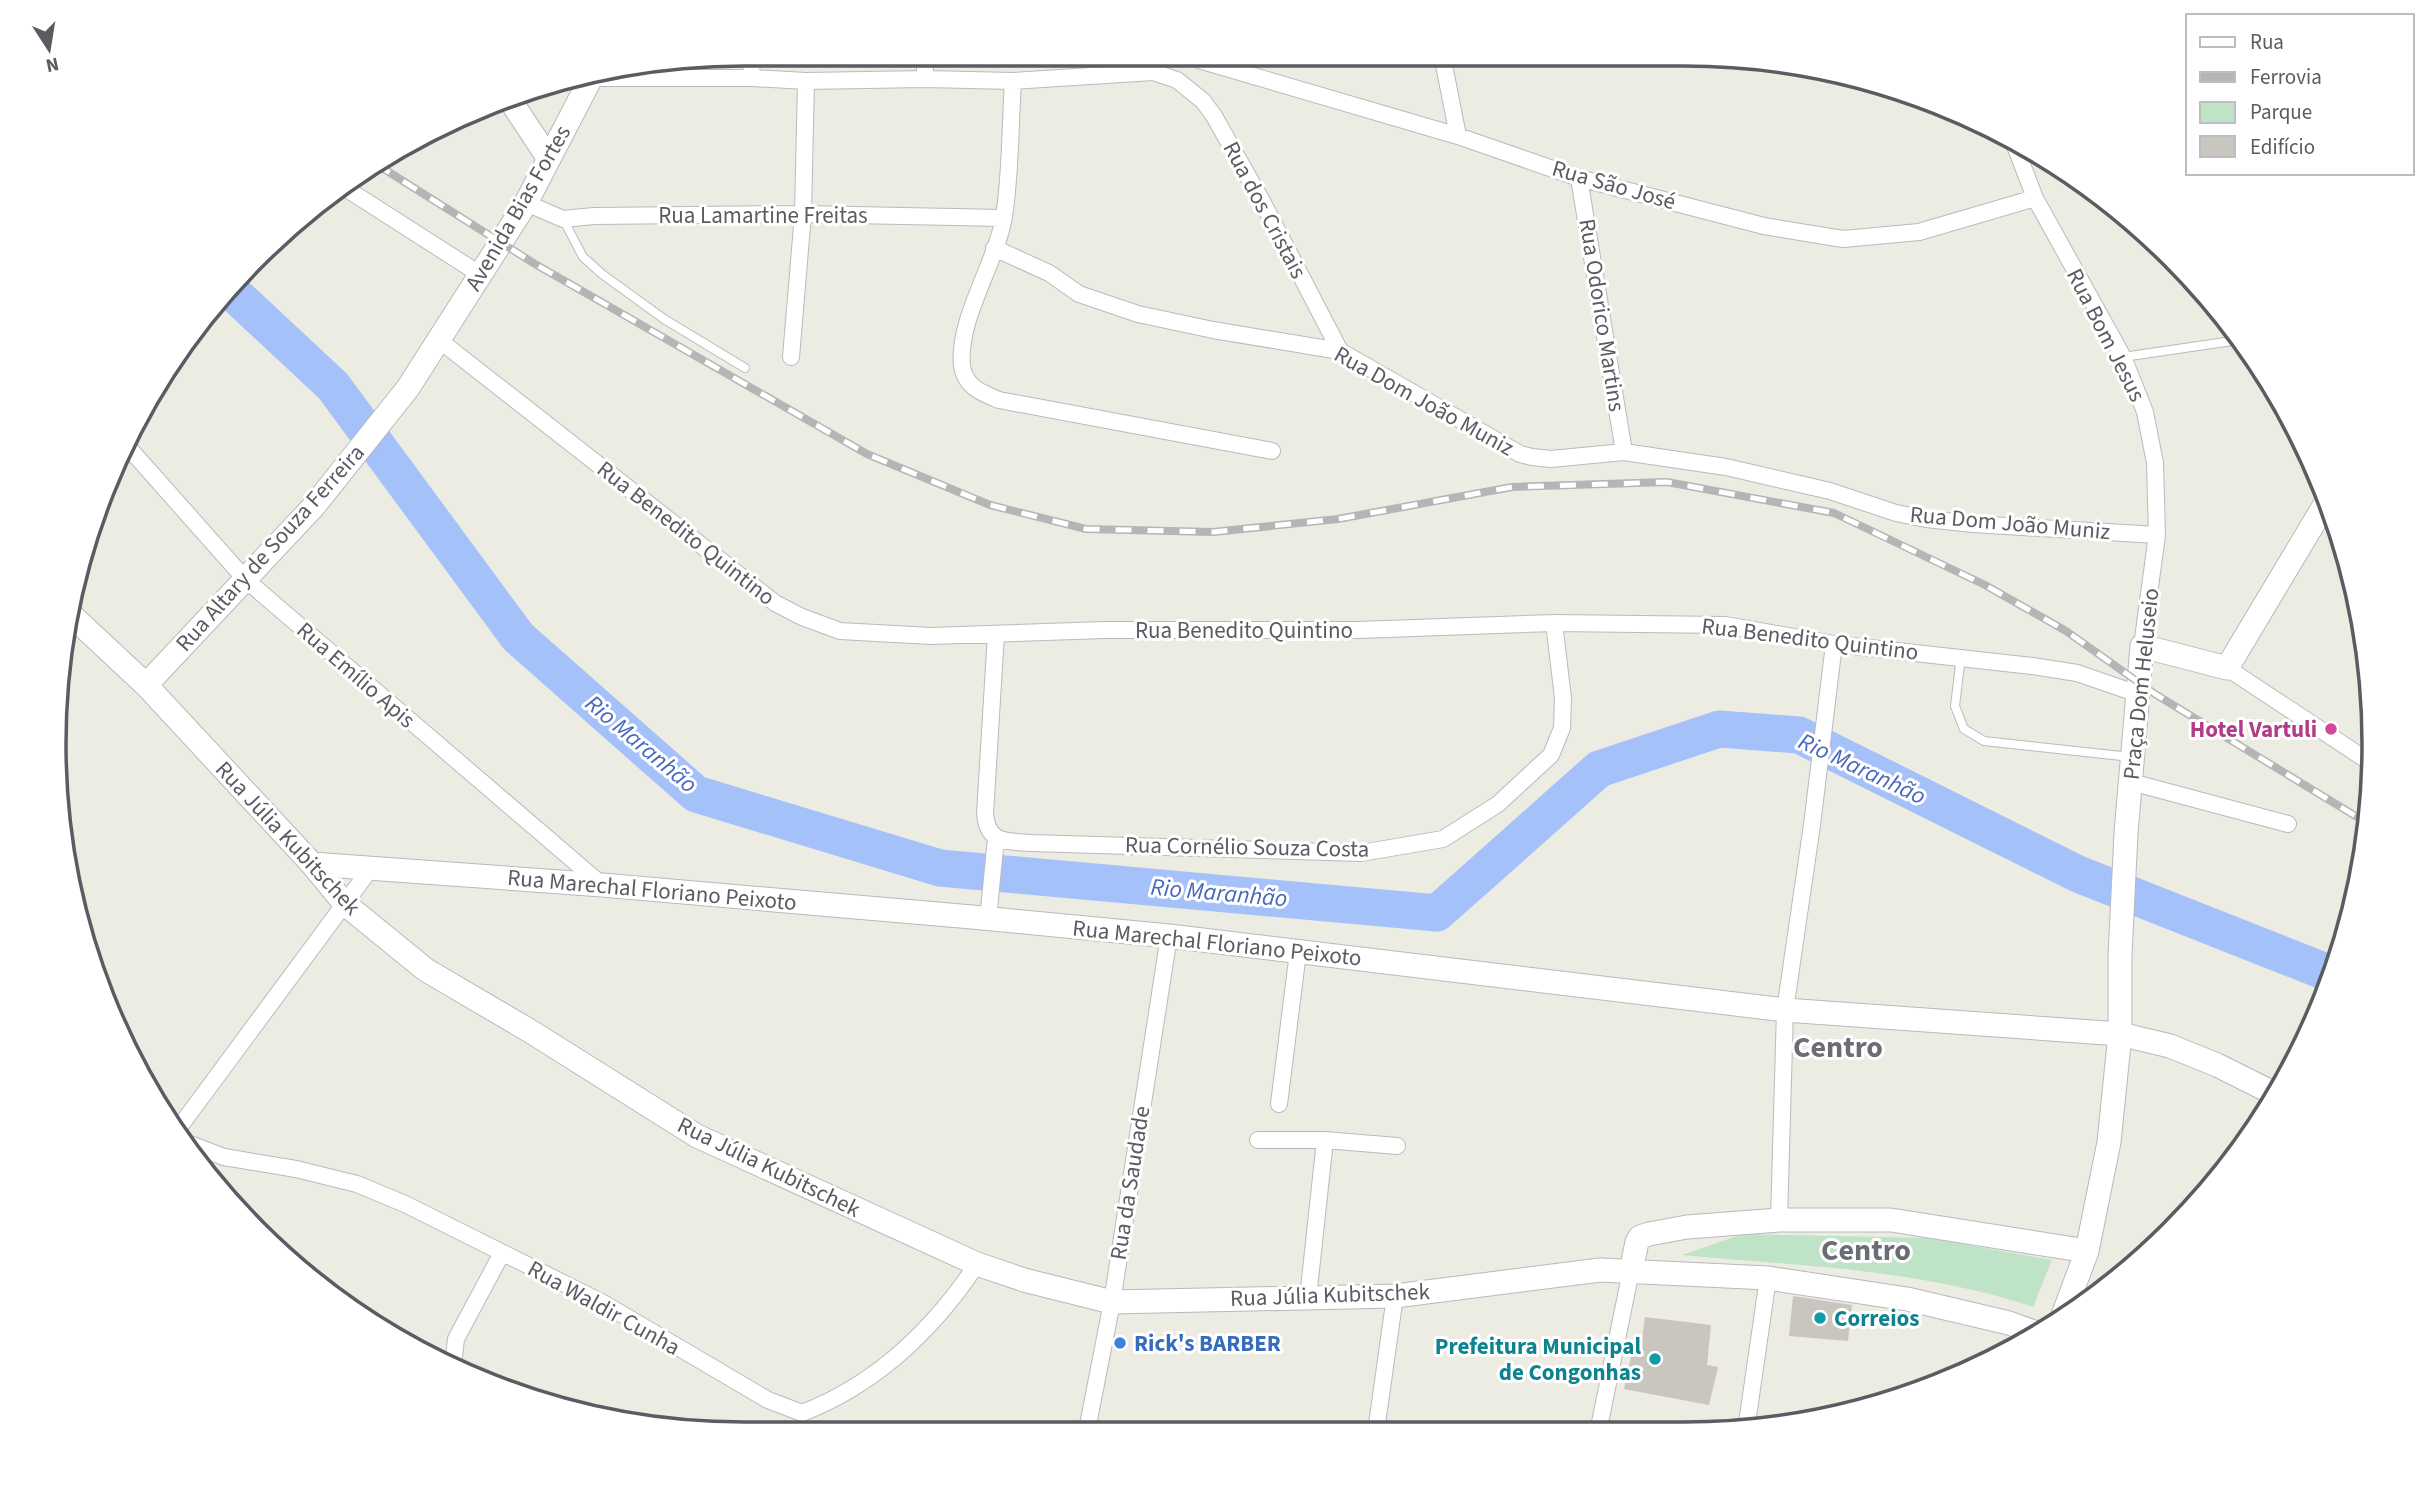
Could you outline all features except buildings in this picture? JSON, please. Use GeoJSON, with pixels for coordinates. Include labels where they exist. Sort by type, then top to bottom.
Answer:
{"type":"FeatureCollection","features":[{"type":"Feature","properties":{"kind":"main road","name":"Avenida Bias Fortes"},"geometry":{"type":"LineString","coordinates":[[439,340],[526,203],[587,86]]}},
{"type":"Feature","properties":{"kind":"main road"},"geometry":{"type":"LineString","coordinates":[[514,107],[549,159]]}},
{"type":"Feature","properties":{"kind":"main road","name":"Rua Altary de Souza Ferreira"},"geometry":{"type":"LineString","coordinates":[[146,685],[314,506],[408,388],[439,340]]}},
{"type":"Feature","properties":{"kind":"main road"},"geometry":{"type":"LineString","coordinates":[[2142,646],[2227,668],[2321,513]]}},
{"type":"Feature","properties":{"kind":"main road","name":"Rua Júlia Kubitschek"},"geometry":{"type":"LineString","coordinates":[[78,622],[146,685],[312,864],[345,904],[426,970],[530,1031],[697,1136],[977,1264],[1024,1280],[1112,1302],[1395,1296],[1600,1270],[1631,1270],[1768,1279],[1907,1299],[2026,1329]]}},
{"type":"Feature","properties":{"kind":"main road","name":"Praça Dom Heluseio"},"geometry":{"type":"LineString","coordinates":[[2068,1301],[2087,1251],[2109,1142],[2120,1034],[2120,956],[2126,833],[2142,646]]}},
{"type":"Feature","properties":{"kind":"main road","name":"Rua Marechal Floriano Peixoto"},"geometry":{"type":"LineString","coordinates":[[312,864],[989,909],[1169,936],[1785,1010],[2120,1034],[2170,1046],[2217,1065],[2267,1090]]}},
{"type":"Feature","properties":{"kind":"main road"},"geometry":{"type":"LineString","coordinates":[[1631,1270],[1637,1242],[1640,1237],[1648,1234],[1687,1227],[1779,1220],[1891,1220],[2087,1251]]}},
{"type":"Feature","properties":{"kind":"street"},"geometry":{"type":"LineString","coordinates":[[751,78],[752,66]]}},
{"type":"Feature","properties":{"kind":"street"},"geometry":{"type":"LineString","coordinates":[[925,66],[925,79]]}},
{"type":"Feature","properties":{"kind":"street"},"geometry":{"type":"LineString","coordinates":[[631,76],[806,81],[1013,81],[1152,66]]}},
{"type":"Feature","properties":{"kind":"street","name":"Rua dos Cristais"},"geometry":{"type":"LineString","coordinates":[[1152,66],[1196,94],[1214,116],[1263,202],[1340,351]]}},
{"type":"Feature","properties":{"kind":"street","name":"Rua São José"},"geometry":{"type":"LineString","coordinates":[[1219,66],[1458,136],[1579,178],[1763,226],[1843,239],[1919,232],[2035,198]]}},
{"type":"Feature","properties":{"kind":"street"},"geometry":{"type":"LineString","coordinates":[[1444,66],[1458,136]]}},
{"type":"Feature","properties":{"kind":"street"},"geometry":{"type":"LineString","coordinates":[[791,357],[803,214],[806,81]]}},
{"type":"Feature","properties":{"kind":"street"},"geometry":{"type":"LineString","coordinates":[[1013,81],[1004,218],[967,327],[963,356],[966,378],[981,393],[999,400],[1272,451]]}},
{"type":"Feature","properties":{"kind":"street","name":"Rua Bom Jesus"},"geometry":{"type":"LineString","coordinates":[[2018,154],[2035,198],[2123,357],[2145,412],[2155,463],[2157,535]]}},
{"type":"Feature","properties":{"kind":"street","name":"Rua Odorico Martins"},"geometry":{"type":"LineString","coordinates":[[1579,178],[1624,452]]}},
{"type":"Feature","properties":{"kind":"street"},"geometry":{"type":"LineString","coordinates":[[352,192],[481,275]]}},
{"type":"Feature","properties":{"kind":"street","name":"Rua Lamartine Freitas"},"geometry":{"type":"LineString","coordinates":[[526,203],[563,219],[594,216],[803,214],[1004,218]]}},
{"type":"Feature","properties":{"kind":"street","name":"Rua Dom João Muniz"},"geometry":{"type":"LineString","coordinates":[[995,248],[1049,273],[1079,294],[1138,314],[1213,330],[1340,351],[1520,454],[1532,457],[1551,459],[1624,452],[1739,470],[1830,491],[1896,513],[1926,519],[2157,535]]}},
{"type":"Feature","properties":{"kind":"street","name":"Rua Benedito Quintino"},"geometry":{"type":"LineString","coordinates":[[439,340],[775,603],[802,617],[840,631],[931,636],[1104,630],[1358,630],[1554,623],[1725,625],[1834,644],[1961,656],[2077,673],[2138,694]]}},
{"type":"Feature","properties":{"kind":"street","name":"Rua Emílio Apis"},"geometry":{"type":"LineString","coordinates":[[132,452],[246,580],[602,885]]}},
{"type":"Feature","properties":{"kind":"street","name":"Praça Dom Heluseio"},"geometry":{"type":"LineString","coordinates":[[2142,646],[2157,535]]}},
{"type":"Feature","properties":{"kind":"street","name":"Rua Cornélio Souza Costa"},"geometry":{"type":"LineString","coordinates":[[996,838],[1031,843],[1361,853],[1443,839],[1499,804],[1551,755],[1562,728],[1563,698],[1554,623]]}},
{"type":"Feature","properties":{"kind":"street"},"geometry":{"type":"LineString","coordinates":[[989,909],[996,838],[990,833],[985,814],[996,634]]}},
{"type":"Feature","properties":{"kind":"street"},"geometry":{"type":"LineString","coordinates":[[1779,1220],[1785,1010],[1812,825],[1834,644]]}},
{"type":"Feature","properties":{"kind":"street"},"geometry":{"type":"LineString","coordinates":[[2227,668],[2361,757]]}},
{"type":"Feature","properties":{"kind":"street"},"geometry":{"type":"LineString","coordinates":[[2131,782],[2288,824]]}},
{"type":"Feature","properties":{"kind":"street"},"geometry":{"type":"LineString","coordinates":[[183,1122],[370,868]]}},
{"type":"Feature","properties":{"kind":"street","name":"Rua da Saudade"},"geometry":{"type":"LineString","coordinates":[[1089,1422],[1112,1302],[1169,936]]}},
{"type":"Feature","properties":{"kind":"street"},"geometry":{"type":"LineString","coordinates":[[1279,1104],[1298,952]]}},
{"type":"Feature","properties":{"kind":"street"},"geometry":{"type":"LineString","coordinates":[[1258,1140],[1325,1140],[1397,1146]]}},
{"type":"Feature","properties":{"kind":"street"},"geometry":{"type":"LineString","coordinates":[[1308,1298],[1325,1140]]}},
{"type":"Feature","properties":{"kind":"street","name":"Rua Waldir Cunha"},"geometry":{"type":"LineString","coordinates":[[202,1148],[224,1157],[296,1169],[357,1184],[405,1204],[603,1303],[801,1421],[895,1360],[956,1296],[977,1264]]}},
{"type":"Feature","properties":{"kind":"street"},"geometry":{"type":"LineString","coordinates":[[454,1356],[456,1339],[502,1253]]}},
{"type":"Feature","properties":{"kind":"street"},"geometry":{"type":"LineString","coordinates":[[1600,1422],[1631,1270]]}},
{"type":"Feature","properties":{"kind":"street"},"geometry":{"type":"LineString","coordinates":[[1748,1418],[1768,1279]]}},
{"type":"Feature","properties":{"kind":"street"},"geometry":{"type":"LineString","coordinates":[[1377,1422],[1395,1296]]}},
{"type":"Feature","properties":{"kind":"lane"},"geometry":{"type":"LineString","coordinates":[[563,219],[583,257],[603,274],[664,318],[745,368]]}},
{"type":"Feature","properties":{"kind":"lane"},"geometry":{"type":"LineString","coordinates":[[2123,357],[2228,342]]}},
{"type":"Feature","properties":{"kind":"lane"},"geometry":{"type":"LineString","coordinates":[[1961,656],[1955,706],[1964,729],[1984,741],[2134,757]]}},
{"type":"Feature","properties":{"kind":"green space"},"geometry":{"type":"Polygon","coordinates":[[[1743,1234],[1929,1238],[2052,1260],[2033,1307],[1991,1294],[1904,1277],[1815,1266],[1682,1255],[1743,1234]]]}},
{"type":"Feature","properties":{"kind":"waterway","name":"Rio Maranhão"},"geometry":{"type":"LineString","coordinates":[[236,296],[333,386],[518,637],[696,794],[940,868],[1437,913],[1599,769],[1719,729],[1799,735],[2078,874],[2323,971]]}},
{"type":"Feature","properties":{"kind":"railway"},"geometry":{"type":"LineString","coordinates":[[385,170],[535,264],[867,454],[990,505],[1086,529],[1213,532],[1338,519],[1512,487],[1667,482],[1834,513],[1985,585],[2066,631],[2155,694],[2357,817]]}},
{"type":"Feature","properties":{"kind":"place","name":"Hotel Vartuli"},"geometry":{"type":"Point","coordinates":[2331,729]}},
{"type":"Feature","properties":{"kind":"place","name":"Correios"},"geometry":{"type":"Point","coordinates":[1820,1318]}},
{"type":"Feature","properties":{"kind":"place","name":"Rick's BARBER"},"geometry":{"type":"Point","coordinates":[1120,1343]}},
{"type":"Feature","properties":{"kind":"place","name":"Prefeitura Municipal de Congonhas"},"geometry":{"type":"Point","coordinates":[1655,1359]}},
{"type":"Feature","properties":{"kind":"district","name":"Centro"},"geometry":{"type":"Point","coordinates":[1838,1047]}},
{"type":"Feature","properties":{"kind":"district","name":"Centro"},"geometry":{"type":"Point","coordinates":[1866,1250]}}]}
